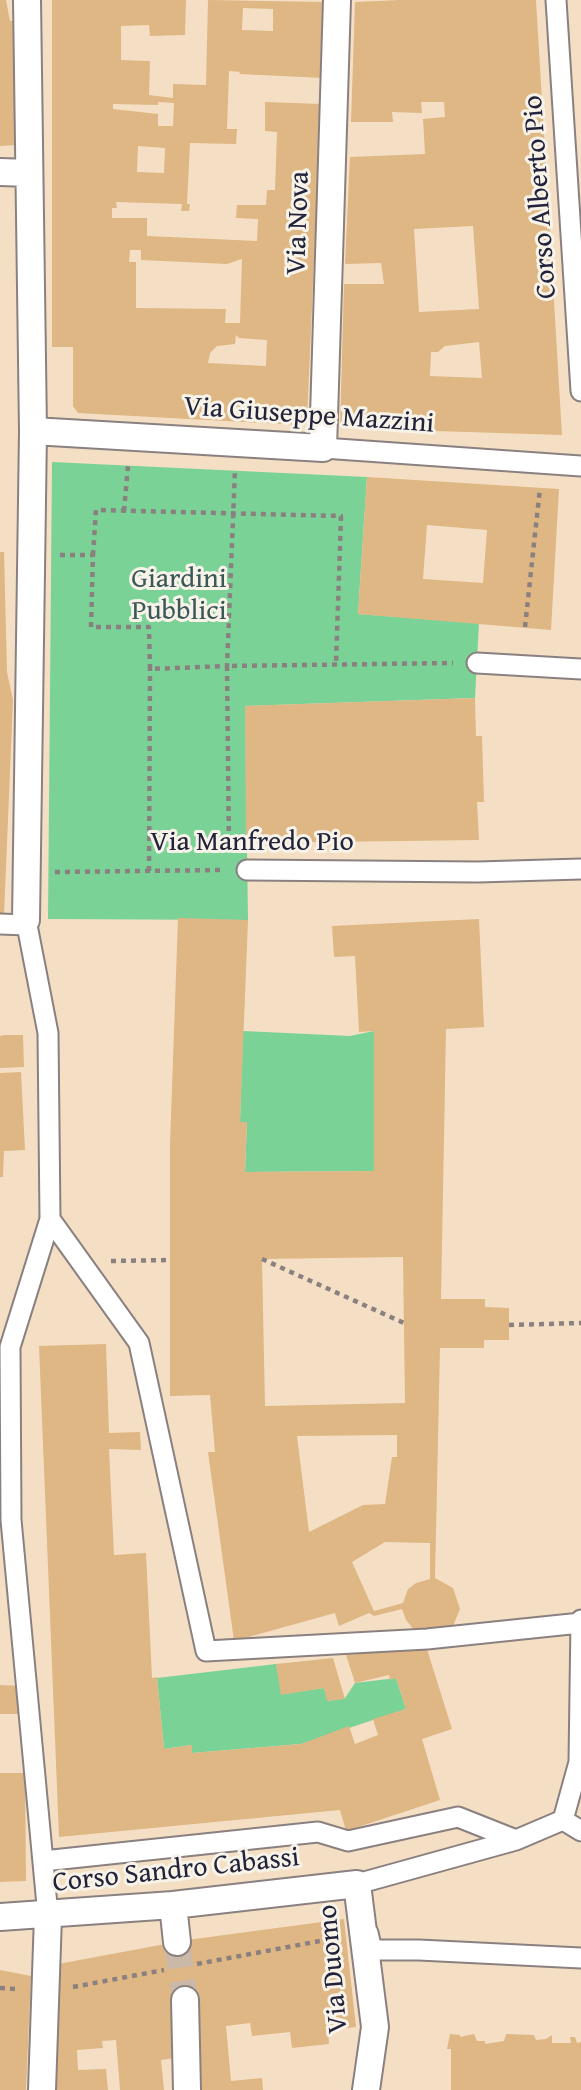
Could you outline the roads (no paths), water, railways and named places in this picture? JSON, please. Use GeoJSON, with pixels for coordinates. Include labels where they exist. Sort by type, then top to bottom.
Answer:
{"type":"FeatureCollection","features":[{"type":"Feature","properties":{"kind":"street"},"geometry":{"type":"LineString","coordinates":[[27,0],[33,430],[26,872],[27,923],[48,1033],[50,1219],[10,1347],[5,1520],[48,1916],[42,2090]]}},
{"type":"Feature","properties":{"kind":"street","name":"Via Nova"},"geometry":{"type":"LineString","coordinates":[[323,448],[337,0]]}},
{"type":"Feature","properties":{"kind":"street","name":"Corso Alberto Pio"},"geometry":{"type":"LineString","coordinates":[[556,0],[581,391]]}},
{"type":"Feature","properties":{"kind":"street"},"geometry":{"type":"LineString","coordinates":[[0,172],[29,173]]}},
{"type":"Feature","properties":{"kind":"street","name":"Via Giuseppe Mazzini"},"geometry":{"type":"LineString","coordinates":[[33,430],[581,466]]}},
{"type":"Feature","properties":{"kind":"street"},"geometry":{"type":"LineString","coordinates":[[477,663],[581,669]]}},
{"type":"Feature","properties":{"kind":"street","name":"Via Manfredo Pio"},"geometry":{"type":"LineString","coordinates":[[238,870],[478,872],[581,869]]}},
{"type":"Feature","properties":{"kind":"street"},"geometry":{"type":"LineString","coordinates":[[0,924],[27,923]]}},
{"type":"Feature","properties":{"kind":"street"},"geometry":{"type":"LineString","coordinates":[[50,1219],[139,1342],[206,1651],[427,1639],[581,1621],[579,1762],[563,1820]]}},
{"type":"Feature","properties":{"kind":"street"},"geometry":{"type":"LineString","coordinates":[[43,1861],[318,1832],[348,1841],[458,1817],[516,1840]]}},
{"type":"Feature","properties":{"kind":"street"},"geometry":{"type":"LineString","coordinates":[[563,1820],[581,1831]]}},
{"type":"Feature","properties":{"kind":"street"},"geometry":{"type":"LineString","coordinates":[[563,1820],[516,1840],[356,1877],[372,1950],[581,1958]]}},
{"type":"Feature","properties":{"kind":"street","name":"Corso Sandro Cabassi"},"geometry":{"type":"LineString","coordinates":[[0,1917],[48,1916],[173,1905],[356,1877]]}},
{"type":"Feature","properties":{"kind":"street","name":"Via Duomo"},"geometry":{"type":"LineString","coordinates":[[356,1877],[375,2027],[366,2090]]}},
{"type":"Feature","properties":{"kind":"street"},"geometry":{"type":"LineString","coordinates":[[173,1905],[177,1942]]}},
{"type":"Feature","properties":{"kind":"street"},"geometry":{"type":"LineString","coordinates":[[185,2000],[187,2090]]}},
{"type":"Feature","properties":{"kind":"tunnel"},"geometry":{"type":"LineString","coordinates":[[177,1942],[185,2000]]}},
{"type":"Feature","properties":{"kind":"park label","name":"Giardini Pubblici"},"geometry":{"type":"Point","coordinates":[179,596]}}]}
